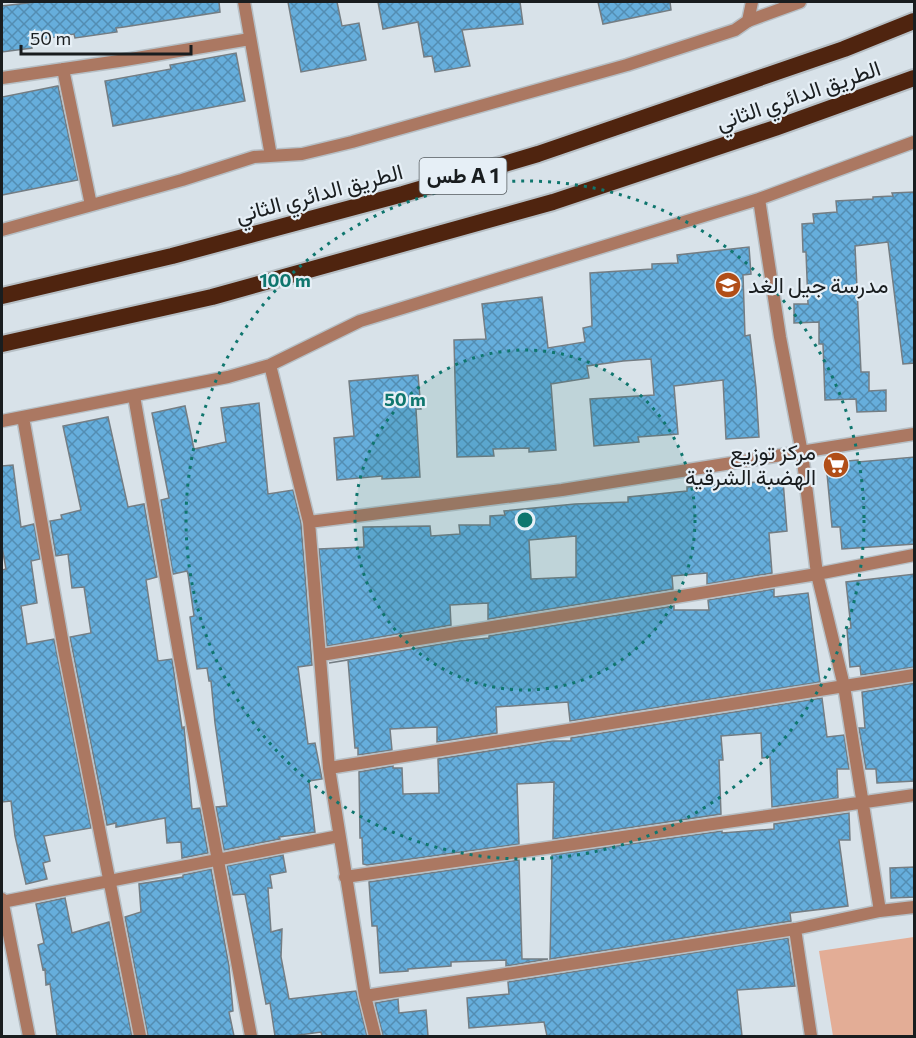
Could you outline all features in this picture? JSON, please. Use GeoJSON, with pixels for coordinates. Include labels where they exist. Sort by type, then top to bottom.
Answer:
{"type":"FeatureCollection","features":[{"type":"Feature","properties":{"kind":"highway","name":"الطريق الدائري الثاني"},"geometry":{"type":"LineString","coordinates":[[2,296],[172,256],[403,194],[538,154],[843,49],[915,21]]}},
{"type":"Feature","properties":{"kind":"highway","name":"الطريق الدائري الثاني"},"geometry":{"type":"LineString","coordinates":[[2,344],[212,297],[542,205],[775,128],[915,78]]}},
{"type":"Feature","properties":{"kind":"street"},"geometry":{"type":"LineString","coordinates":[[244,2],[271,156]]}},
{"type":"Feature","properties":{"kind":"street"},"geometry":{"type":"LineString","coordinates":[[748,21],[752,2]]}},
{"type":"Feature","properties":{"kind":"street"},"geometry":{"type":"LineString","coordinates":[[2,230],[254,157],[302,154],[352,142],[627,65],[735,30],[748,21],[800,2]]}},
{"type":"Feature","properties":{"kind":"street"},"geometry":{"type":"LineString","coordinates":[[2,78],[250,39]]}},
{"type":"Feature","properties":{"kind":"street"},"geometry":{"type":"LineString","coordinates":[[63,69],[91,205]]}},
{"type":"Feature","properties":{"kind":"street"},"geometry":{"type":"LineString","coordinates":[[2,421],[228,377],[270,365],[360,321],[759,199],[915,142]]}},
{"type":"Feature","properties":{"kind":"street"},"geometry":{"type":"LineString","coordinates":[[759,199],[780,337],[802,453],[817,574],[844,686],[880,911]]}},
{"type":"Feature","properties":{"kind":"street"},"geometry":{"type":"LineString","coordinates":[[270,365],[309,522],[329,768],[365,996],[375,1036]]}},
{"type":"Feature","properties":{"kind":"street"},"geometry":{"type":"LineString","coordinates":[[134,396],[180,659],[251,1036]]}},
{"type":"Feature","properties":{"kind":"street"},"geometry":{"type":"LineString","coordinates":[[23,417],[64,650],[140,1036]]}},
{"type":"Feature","properties":{"kind":"street"},"geometry":{"type":"LineString","coordinates":[[309,522],[562,490],[915,434]]}},
{"type":"Feature","properties":{"kind":"street"},"geometry":{"type":"LineString","coordinates":[[321,655],[817,574],[915,555]]}},
{"type":"Feature","properties":{"kind":"street"},"geometry":{"type":"LineString","coordinates":[[329,768],[915,675]]}},
{"type":"Feature","properties":{"kind":"street"},"geometry":{"type":"LineString","coordinates":[[345,877],[915,795]]}},
{"type":"Feature","properties":{"kind":"street"},"geometry":{"type":"LineString","coordinates":[[29,1036],[2,901],[339,836]]}},
{"type":"Feature","properties":{"kind":"street"},"geometry":{"type":"LineString","coordinates":[[365,996],[795,929],[880,911],[915,907]]}},
{"type":"Feature","properties":{"kind":"street"},"geometry":{"type":"LineString","coordinates":[[795,929],[811,1036]]}},
{"type":"Feature","properties":{"kind":"shaded area"},"geometry":{"type":"Polygon","coordinates":[[[914,937],[914,1036],[833,1036],[819,951],[914,937]]]}},
{"type":"Feature","properties":{"kind":"building"},"geometry":{"type":"Polygon","coordinates":[[[36,2],[219,2],[220,12],[116,28],[117,32],[75,38],[74,34],[31,41],[32,48],[2,52],[2,6],[36,2]]]}},
{"type":"Feature","properties":{"kind":"building"},"geometry":{"type":"Polygon","coordinates":[[[288,2],[337,2],[342,26],[359,23],[366,60],[301,72],[288,2]]]}},
{"type":"Feature","properties":{"kind":"building"},"geometry":{"type":"Polygon","coordinates":[[[378,2],[520,2],[523,24],[462,30],[470,66],[435,72],[432,56],[424,57],[418,22],[383,29],[378,2]]]}},
{"type":"Feature","properties":{"kind":"building"},"geometry":{"type":"Polygon","coordinates":[[[598,2],[670,2],[671,10],[603,24],[598,2]]]}},
{"type":"Feature","properties":{"kind":"building"},"geometry":{"type":"Polygon","coordinates":[[[236,53],[245,101],[113,126],[105,81],[171,69],[170,65],[236,53]]]}},
{"type":"Feature","properties":{"kind":"building"},"geometry":{"type":"Polygon","coordinates":[[[58,86],[78,180],[2,195],[2,97],[58,86]]]}},
{"type":"Feature","properties":{"kind":"building"},"geometry":{"type":"Polygon","coordinates":[[[915,192],[915,363],[903,364],[888,242],[855,246],[861,372],[869,372],[869,391],[886,390],[886,411],[857,412],[856,399],[825,400],[823,344],[819,344],[819,322],[794,323],[794,304],[808,304],[806,252],[803,252],[802,224],[814,223],[813,214],[837,212],[836,201],[873,199],[873,197],[893,196],[892,193],[915,192]]]}},
{"type":"Feature","properties":{"kind":"building"},"geometry":{"type":"Polygon","coordinates":[[[749,247],[751,274],[743,275],[745,336],[750,335],[759,437],[726,439],[723,380],[674,386],[678,434],[638,437],[639,442],[594,446],[590,399],[654,395],[651,359],[587,366],[589,378],[551,384],[556,450],[529,452],[529,448],[493,449],[494,456],[457,457],[454,340],[486,339],[482,304],[542,297],[548,348],[585,342],[583,328],[592,326],[590,273],[652,269],[652,264],[678,263],[677,255],[749,247]]]}},
{"type":"Feature","properties":{"kind":"building"},"geometry":{"type":"Polygon","coordinates":[[[418,375],[421,409],[416,409],[420,477],[382,479],[382,476],[337,480],[334,438],[354,436],[349,381],[418,375]]]}},
{"type":"Feature","properties":{"kind":"building"},"geometry":{"type":"Polygon","coordinates":[[[259,403],[268,494],[293,490],[301,523],[312,665],[298,667],[308,744],[315,743],[322,779],[309,781],[315,832],[279,837],[280,839],[224,850],[216,807],[227,806],[211,681],[209,681],[207,668],[197,669],[190,617],[194,616],[187,571],[173,574],[161,500],[169,498],[152,413],[185,406],[194,449],[226,442],[221,408],[259,403]]]}},
{"type":"Feature","properties":{"kind":"building"},"geometry":{"type":"Polygon","coordinates":[[[108,417],[128,507],[144,504],[157,577],[146,580],[158,661],[172,659],[182,728],[184,727],[192,809],[200,808],[208,853],[182,858],[181,842],[167,843],[165,818],[116,827],[116,823],[107,825],[70,637],[91,633],[84,587],[72,588],[68,554],[56,556],[50,521],[62,519],[61,515],[81,510],[63,426],[108,417]]]}},
{"type":"Feature","properties":{"kind":"building"},"geometry":{"type":"Polygon","coordinates":[[[915,457],[915,544],[842,549],[840,527],[832,527],[826,463],[915,457]]]}},
{"type":"Feature","properties":{"kind":"building"},"geometry":{"type":"Polygon","coordinates":[[[13,465],[21,527],[34,524],[40,559],[31,561],[37,603],[21,606],[27,644],[54,639],[91,828],[44,836],[50,861],[43,863],[47,879],[26,884],[15,836],[11,801],[2,802],[2,570],[6,569],[2,547],[2,466],[13,465]]]}},
{"type":"Feature","properties":{"kind":"building"},"geometry":{"type":"Polygon","coordinates":[[[783,480],[787,531],[769,533],[772,573],[707,584],[707,573],[672,576],[673,589],[488,619],[488,603],[450,605],[451,625],[327,646],[319,549],[364,547],[363,527],[430,526],[431,536],[460,534],[459,525],[490,525],[490,516],[505,515],[504,511],[575,504],[628,502],[628,497],[687,491],[687,487],[783,480]],[[576,536],[529,540],[531,579],[576,577],[576,536]]]}},
{"type":"Feature","properties":{"kind":"building"},"geometry":{"type":"Polygon","coordinates":[[[915,574],[915,667],[861,675],[860,666],[850,667],[847,629],[851,628],[846,582],[915,574]]]}},
{"type":"Feature","properties":{"kind":"building"},"geometry":{"type":"Polygon","coordinates":[[[774,589],[774,597],[808,593],[820,682],[570,721],[568,702],[496,707],[497,733],[437,742],[437,727],[390,729],[392,750],[358,755],[358,748],[355,748],[348,660],[329,663],[674,606],[674,610],[709,610],[708,600],[774,589]]]}},
{"type":"Feature","properties":{"kind":"building"},"geometry":{"type":"Polygon","coordinates":[[[915,683],[915,781],[877,783],[876,769],[866,769],[859,728],[865,728],[862,692],[915,683]]]}},
{"type":"Feature","properties":{"kind":"building"},"geometry":{"type":"Polygon","coordinates":[[[822,698],[827,737],[844,735],[849,769],[837,769],[838,798],[772,807],[770,757],[762,758],[761,733],[721,736],[723,760],[719,760],[721,814],[553,839],[554,782],[517,784],[519,844],[363,864],[362,838],[360,838],[359,772],[393,766],[393,768],[402,768],[403,794],[439,793],[438,759],[552,741],[571,741],[571,738],[822,698]]]}},
{"type":"Feature","properties":{"kind":"building"},"geometry":{"type":"Polygon","coordinates":[[[849,813],[850,840],[839,840],[848,906],[790,913],[791,921],[550,959],[552,855],[722,831],[722,833],[774,829],[774,824],[849,813]]]}},
{"type":"Feature","properties":{"kind":"building"},"geometry":{"type":"Polygon","coordinates":[[[283,855],[286,872],[270,875],[272,888],[268,888],[271,932],[282,929],[281,957],[289,999],[356,991],[367,1036],[322,1036],[321,1032],[275,1036],[270,1003],[266,1004],[245,894],[233,895],[227,866],[283,855]]]}},
{"type":"Feature","properties":{"kind":"building"},"geometry":{"type":"Polygon","coordinates":[[[519,860],[522,959],[548,959],[506,966],[506,960],[451,962],[451,966],[380,973],[377,926],[372,926],[369,882],[519,860]]]}},
{"type":"Feature","properties":{"kind":"building"},"geometry":{"type":"Polygon","coordinates":[[[915,867],[915,897],[891,898],[890,868],[915,867]]]}},
{"type":"Feature","properties":{"kind":"building"},"geometry":{"type":"Polygon","coordinates":[[[211,869],[229,966],[233,1011],[229,1012],[234,1036],[148,1036],[125,917],[141,912],[139,884],[183,877],[183,875],[211,869]]]}},
{"type":"Feature","properties":{"kind":"building"},"geometry":{"type":"Polygon","coordinates":[[[65,898],[72,933],[109,922],[132,1036],[57,1036],[50,984],[46,985],[45,969],[43,970],[38,945],[44,943],[36,904],[65,898]]]}},
{"type":"Feature","properties":{"kind":"building"},"geometry":{"type":"Polygon","coordinates":[[[788,938],[795,986],[737,990],[742,1036],[547,1036],[544,1022],[469,1028],[467,998],[509,994],[508,982],[788,938]]]}},
{"type":"Feature","properties":{"kind":"building"},"geometry":{"type":"Polygon","coordinates":[[[398,999],[399,1013],[426,1010],[428,1036],[383,1036],[375,1003],[398,999]]]}},
{"type":"Feature","properties":{"kind":"place","name":"مدرسة جيل الغد"},"geometry":{"type":"Point","coordinates":[728,285]}},
{"type":"Feature","properties":{"kind":"place","name":"مركز توزيع الهضبة الشرقية"},"geometry":{"type":"Point","coordinates":[836,465]}}]}
